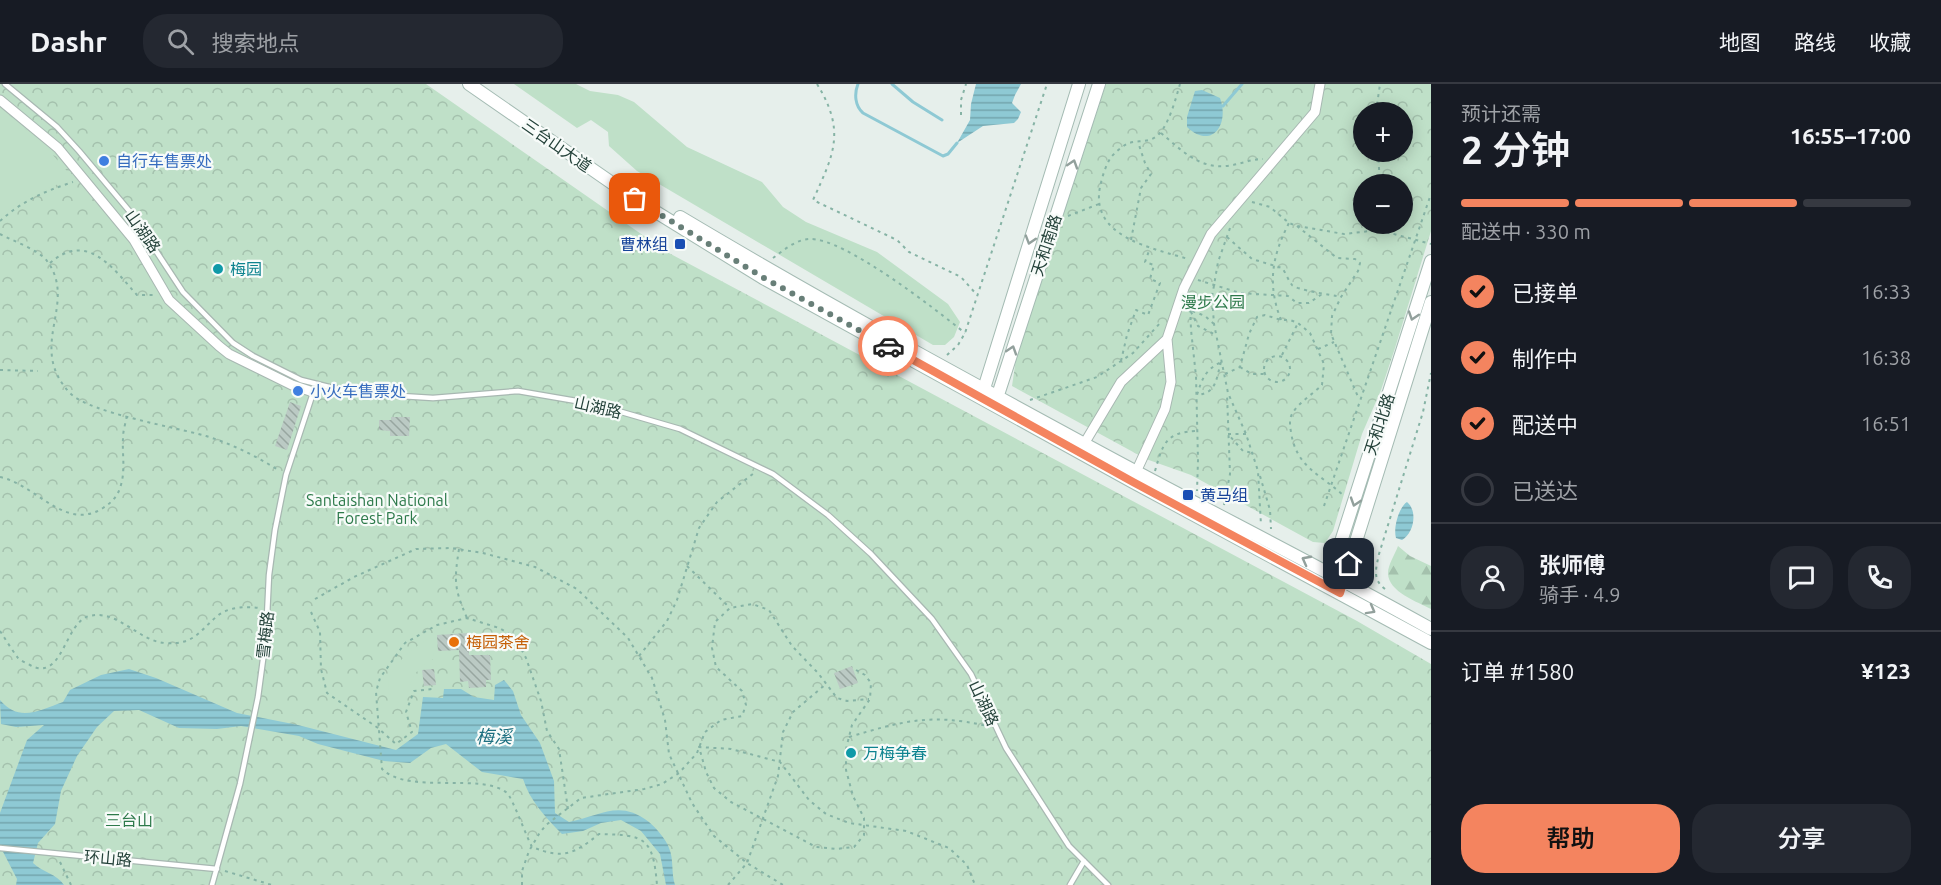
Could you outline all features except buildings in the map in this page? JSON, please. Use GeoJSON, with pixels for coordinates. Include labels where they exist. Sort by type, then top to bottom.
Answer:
{"type":"FeatureCollection","features":[{"type":"Feature","properties":{"kind":"main road","name":"三台山大道"},"geometry":{"type":"LineString","coordinates":[[468,84],[635,199],[764,278],[996,400],[1431,643]]}},
{"type":"Feature","properties":{"kind":"main road","name":"三台山大道"},"geometry":{"type":"LineString","coordinates":[[483,84],[634,190],[762,266],[939,364],[983,393]]}},
{"type":"Feature","properties":{"kind":"main road","name":"天和南路"},"geometry":{"type":"LineString","coordinates":[[983,393],[1079,84]]}},
{"type":"Feature","properties":{"kind":"main road","name":"天和南路"},"geometry":{"type":"LineString","coordinates":[[996,400],[1099,84]]}},
{"type":"Feature","properties":{"kind":"main road","name":"天和北路"},"geometry":{"type":"LineString","coordinates":[[1326,586],[1332,574],[1431,261]]}},
{"type":"Feature","properties":{"kind":"main road","name":"天和北路"},"geometry":{"type":"LineString","coordinates":[[1340,593],[1431,302]]}},
{"type":"Feature","properties":{"kind":"main road","name":"三台山大道"},"geometry":{"type":"LineString","coordinates":[[996,400],[1014,405],[1136,472],[1344,579],[1431,629]]}},
{"type":"Feature","properties":{"kind":"street"},"geometry":{"type":"LineString","coordinates":[[1136,472],[1165,409],[1171,382],[1167,339],[1189,278],[1211,234],[1314,112],[1320,84]]}},
{"type":"Feature","properties":{"kind":"street"},"geometry":{"type":"LineString","coordinates":[[0,100],[58,148],[134,240],[164,294],[229,354],[292,385],[314,389]]}},
{"type":"Feature","properties":{"kind":"street"},"geometry":{"type":"LineString","coordinates":[[1084,444],[1121,382],[1167,339]]}},
{"type":"Feature","properties":{"kind":"lane","name":"山湖路"},"geometry":{"type":"LineString","coordinates":[[4,84],[57,128],[79,151],[131,213],[183,292],[233,343],[314,389],[434,398],[518,391],[594,404],[680,429],[773,474],[828,515],[871,555],[933,619],[971,674],[995,729],[1069,846],[1108,885]]}},
{"type":"Feature","properties":{"kind":"lane","name":"雪梅路"},"geometry":{"type":"LineString","coordinates":[[212,885],[240,784],[258,697],[268,610],[269,575],[286,475],[314,389]]}},
{"type":"Feature","properties":{"kind":"lane","name":"环山路"},"geometry":{"type":"LineString","coordinates":[[0,848],[217,868]]}},
{"type":"Feature","properties":{"kind":"lane"},"geometry":{"type":"LineString","coordinates":[[1070,885],[1084,861]]}},
{"type":"Feature","properties":{"kind":"path"},"geometry":{"type":"LineString","coordinates":[[818,84],[825,96],[835,126],[835,147],[813,200],[897,240],[909,252],[961,277],[977,295]]}},
{"type":"Feature","properties":{"kind":"path"},"geometry":{"type":"LineString","coordinates":[[961,115],[961,100],[966,84]]}},
{"type":"Feature","properties":{"kind":"path"},"geometry":{"type":"LineString","coordinates":[[939,364],[965,333],[1047,84]]}},
{"type":"Feature","properties":{"kind":"path"},"geometry":{"type":"LineString","coordinates":[[1180,84],[1161,133],[1153,139],[1127,144],[1112,156],[1101,181],[1098,199],[1100,211],[1108,223],[1122,236],[1150,248],[1197,262]]}},
{"type":"Feature","properties":{"kind":"path"},"geometry":{"type":"LineString","coordinates":[[1377,102],[1380,84]]}},
{"type":"Feature","properties":{"kind":"path"},"geometry":{"type":"LineString","coordinates":[[1161,133],[1188,156],[1202,163],[1226,166],[1261,159],[1272,162]]}},
{"type":"Feature","properties":{"kind":"path"},"geometry":{"type":"LineString","coordinates":[[1131,240],[1141,188],[1151,174],[1138,142]]}},
{"type":"Feature","properties":{"kind":"path"},"geometry":{"type":"LineString","coordinates":[[0,221],[34,196],[84,178]]}},
{"type":"Feature","properties":{"kind":"path"},"geometry":{"type":"LineString","coordinates":[[1324,506],[1431,194]]}},
{"type":"Feature","properties":{"kind":"path"},"geometry":{"type":"LineString","coordinates":[[1240,198],[1270,207],[1289,223],[1297,226],[1344,234],[1353,233]]}},
{"type":"Feature","properties":{"kind":"path"},"geometry":{"type":"LineString","coordinates":[[1054,222],[1099,204]]}},
{"type":"Feature","properties":{"kind":"path"},"geometry":{"type":"LineString","coordinates":[[1281,320],[1273,294],[1274,266],[1289,223]]}},
{"type":"Feature","properties":{"kind":"path"},"geometry":{"type":"LineString","coordinates":[[1230,226],[1214,284],[1212,297],[1214,324],[1227,388],[1253,453],[1270,510],[1267,540]]}},
{"type":"Feature","properties":{"kind":"path"},"geometry":{"type":"LineString","coordinates":[[1297,226],[1337,258],[1355,259],[1360,263],[1358,271],[1332,316],[1331,334],[1360,400]]}},
{"type":"Feature","properties":{"kind":"path"},"geometry":{"type":"LineString","coordinates":[[0,234],[46,260],[56,279],[58,296],[51,360],[62,384],[74,396],[95,407],[207,436],[237,447],[286,475]]}},
{"type":"Feature","properties":{"kind":"path"},"geometry":{"type":"LineString","coordinates":[[1395,234],[1431,244]]}},
{"type":"Feature","properties":{"kind":"path"},"geometry":{"type":"LineString","coordinates":[[1227,236],[1252,259],[1282,268],[1292,285],[1298,289],[1314,290],[1322,294],[1341,297]]}},
{"type":"Feature","properties":{"kind":"path"},"geometry":{"type":"LineString","coordinates":[[762,266],[796,242],[811,239],[836,246],[905,286],[965,333]]}},
{"type":"Feature","properties":{"kind":"path"},"geometry":{"type":"LineString","coordinates":[[1121,361],[1136,310],[1148,315],[1160,283],[1150,279],[1154,265],[1145,262],[1150,248]]}},
{"type":"Feature","properties":{"kind":"path"},"geometry":{"type":"LineString","coordinates":[[49,264],[60,254],[70,250],[87,251],[109,265],[137,295],[164,294]]}},
{"type":"Feature","properties":{"kind":"path"},"geometry":{"type":"LineString","coordinates":[[1189,278],[1240,294],[1288,296],[1297,303],[1309,303],[1322,294]]}},
{"type":"Feature","properties":{"kind":"path"},"geometry":{"type":"LineString","coordinates":[[1190,300],[1197,395],[1196,503]]}},
{"type":"Feature","properties":{"kind":"path"},"geometry":{"type":"LineString","coordinates":[[1190,310],[1205,316],[1214,324]]}},
{"type":"Feature","properties":{"kind":"path"},"geometry":{"type":"LineString","coordinates":[[1190,310],[1198,326],[1216,335]]}},
{"type":"Feature","properties":{"kind":"path"},"geometry":{"type":"LineString","coordinates":[[1224,375],[1240,367],[1249,334],[1257,316],[1264,315],[1290,320],[1298,323],[1310,333],[1324,364],[1322,385],[1290,416],[1292,441],[1299,458],[1310,470],[1332,485],[1354,505]]}},
{"type":"Feature","properties":{"kind":"path"},"geometry":{"type":"LineString","coordinates":[[1014,405],[1097,377],[1134,353],[1166,318]]}},
{"type":"Feature","properties":{"kind":"path"},"geometry":{"type":"LineString","coordinates":[[1282,357],[1298,323]]}},
{"type":"Feature","properties":{"kind":"path"},"geometry":{"type":"LineString","coordinates":[[1318,349],[1334,342]]}},
{"type":"Feature","properties":{"kind":"path"},"geometry":{"type":"LineString","coordinates":[[1240,367],[1252,374],[1265,374],[1275,382],[1286,378],[1290,366],[1282,357],[1273,356],[1266,361],[1265,374]]}},
{"type":"Feature","properties":{"kind":"path"},"geometry":{"type":"LineString","coordinates":[[1197,395],[1205,374],[1221,362]]}},
{"type":"Feature","properties":{"kind":"path"},"geometry":{"type":"LineString","coordinates":[[1197,395],[1206,394],[1214,388],[1221,362]]}},
{"type":"Feature","properties":{"kind":"path"},"geometry":{"type":"LineString","coordinates":[[0,370],[38,371]]}},
{"type":"Feature","properties":{"kind":"path"},"geometry":{"type":"LineString","coordinates":[[1393,594],[1378,583],[1375,575],[1378,554],[1423,412],[1431,373]]}},
{"type":"Feature","properties":{"kind":"path"},"geometry":{"type":"LineString","coordinates":[[1222,516],[1230,474],[1227,388]]}},
{"type":"Feature","properties":{"kind":"path"},"geometry":{"type":"LineString","coordinates":[[0,477],[28,488],[65,513],[79,516],[94,514],[111,504],[120,490],[124,473],[123,437],[127,415]]}},
{"type":"Feature","properties":{"kind":"path"},"geometry":{"type":"LineString","coordinates":[[1153,480],[1164,444],[1172,435],[1197,431]]}},
{"type":"Feature","properties":{"kind":"path"},"geometry":{"type":"LineString","coordinates":[[1228,434],[1246,434]]}},
{"type":"Feature","properties":{"kind":"path"},"geometry":{"type":"LineString","coordinates":[[1228,434],[1243,451],[1253,453]]}},
{"type":"Feature","properties":{"kind":"path"},"geometry":{"type":"LineString","coordinates":[[639,656],[667,621],[677,600],[699,528],[717,502],[761,468]]}},
{"type":"Feature","properties":{"kind":"path"},"geometry":{"type":"LineString","coordinates":[[1258,471],[1267,540]]}},
{"type":"Feature","properties":{"kind":"path"},"geometry":{"type":"LineString","coordinates":[[315,599],[375,566],[416,549],[459,549],[483,553],[535,567],[578,589],[628,638],[652,678],[665,720],[669,754],[692,803],[714,836],[747,863],[783,885]]}},
{"type":"Feature","properties":{"kind":"path"},"geometry":{"type":"LineString","coordinates":[[459,549],[455,576],[457,594],[467,618]]}},
{"type":"Feature","properties":{"kind":"path"},"geometry":{"type":"LineString","coordinates":[[686,565],[730,608]]}},
{"type":"Feature","properties":{"kind":"path"},"geometry":{"type":"LineString","coordinates":[[522,885],[522,871],[531,847],[546,825],[581,798],[644,789],[662,784],[679,773],[697,753],[705,732],[721,720],[742,716],[746,705],[742,691],[716,667],[712,648],[715,622],[730,608],[752,604],[769,610],[792,646],[819,673],[837,698],[847,701],[870,699]]}},
{"type":"Feature","properties":{"kind":"path"},"geometry":{"type":"LineString","coordinates":[[0,631],[20,660],[36,668],[47,668],[63,649],[76,624],[86,617],[98,614],[113,618],[150,639],[165,643],[185,642],[201,633],[217,616],[228,610],[242,607],[268,610]]}},
{"type":"Feature","properties":{"kind":"path"},"geometry":{"type":"LineString","coordinates":[[311,612],[320,632],[321,669],[327,693],[378,728],[396,744],[412,732],[406,712],[414,691],[432,689]]}},
{"type":"Feature","properties":{"kind":"path"},"geometry":{"type":"LineString","coordinates":[[568,809],[558,749],[548,731],[541,701],[526,658],[515,637],[500,628],[467,618],[437,625],[405,643],[380,678],[376,692],[382,769],[387,775],[422,782],[481,785],[506,792],[512,799],[531,847],[552,855],[567,854],[586,845],[599,834],[632,836],[646,843],[655,860],[657,885]]}},
{"type":"Feature","properties":{"kind":"path"},"geometry":{"type":"LineString","coordinates":[[699,747],[705,772],[714,788],[731,801],[816,847],[836,849],[854,847],[864,835],[864,818],[853,796],[846,770],[846,750],[852,725],[870,699],[871,683],[865,675],[856,670]]}},
{"type":"Feature","properties":{"kind":"path"},"geometry":{"type":"LineString","coordinates":[[728,885],[747,863],[778,776],[783,732],[793,712],[826,684]]}},
{"type":"Feature","properties":{"kind":"path"},"geometry":{"type":"LineString","coordinates":[[849,737],[891,724],[922,719],[957,719],[995,729]]}},
{"type":"Feature","properties":{"kind":"path"},"geometry":{"type":"LineString","coordinates":[[699,747],[731,749],[780,762],[809,800],[826,814],[849,823],[906,831],[949,848],[967,865],[975,885]]}},
{"type":"Feature","properties":{"kind":"path"},"geometry":{"type":"LineString","coordinates":[[49,853],[61,863],[71,885]]}},
{"type":"Feature","properties":{"kind":"path"},"geometry":{"type":"LineString","coordinates":[[217,868],[272,885]]}},
{"type":"Feature","properties":{"kind":"green space","name":"Santaishan National Forest Park"},"geometry":{"type":"Polygon","coordinates":[[[0,84],[426,84],[667,252],[1357,621],[1431,664],[1431,885],[0,885],[0,84]]]}},
{"type":"Feature","properties":{"kind":"green space"},"geometry":{"type":"Polygon","coordinates":[[[514,84],[576,84],[590,91],[618,95],[634,102],[687,147],[762,182],[783,207],[806,222],[877,252],[948,304],[960,322],[954,337],[945,345],[933,345],[637,171],[609,146],[608,132],[591,120],[577,128],[514,84]]]}},
{"type":"Feature","properties":{"kind":"green space","name":"漫步公园"},"geometry":{"type":"Polygon","coordinates":[[[1106,84],[1431,84],[1431,231],[1381,390],[1362,434],[1333,531],[1325,543],[1313,542],[1191,475],[1146,459],[1012,386],[1016,359],[1106,84]]]}},
{"type":"Feature","properties":{"kind":"green space"},"geometry":{"type":"Polygon","coordinates":[[[0,107],[45,146],[73,178],[22,199],[0,216],[0,107]]]}},
{"type":"Feature","properties":{"kind":"green space"},"geometry":{"type":"Polygon","coordinates":[[[1398,546],[1410,556],[1431,566],[1431,609],[1405,596],[1389,580],[1389,567],[1398,546]]]}},
{"type":"Feature","properties":{"kind":"green space"},"geometry":{"type":"Polygon","coordinates":[[[431,637],[434,659],[422,666],[414,676],[406,702],[396,703],[388,684],[391,674],[405,657],[431,637]]]}},
{"type":"Feature","properties":{"kind":"water"},"geometry":{"type":"Polygon","coordinates":[[[976,84],[1021,84],[1012,103],[1021,112],[1014,123],[983,126],[957,143],[970,120],[976,84]]]}},
{"type":"Feature","properties":{"kind":"water"},"geometry":{"type":"Polygon","coordinates":[[[1202,90],[1220,98],[1222,108],[1220,125],[1211,135],[1204,136],[1187,127],[1187,117],[1195,91],[1202,90]]]}},
{"type":"Feature","properties":{"kind":"water"},"geometry":{"type":"Polygon","coordinates":[[[1407,502],[1413,511],[1413,522],[1406,537],[1402,540],[1396,538],[1395,529],[1399,513],[1407,502]]]}},
{"type":"Feature","properties":{"kind":"water","name":"梅溪"},"geometry":{"type":"Polygon","coordinates":[[[129,669],[156,678],[237,713],[298,725],[396,750],[418,734],[423,697],[443,698],[444,689],[461,689],[474,697],[494,700],[495,685],[504,680],[513,691],[521,715],[540,743],[554,781],[555,813],[569,822],[619,810],[638,815],[655,827],[668,845],[675,885],[666,885],[660,854],[641,831],[621,820],[601,823],[583,831],[562,834],[534,802],[523,779],[482,772],[446,744],[431,748],[410,763],[384,761],[318,744],[299,736],[241,726],[217,729],[179,728],[139,710],[114,711],[97,727],[77,756],[61,791],[55,824],[38,843],[33,863],[64,885],[16,885],[17,879],[0,846],[0,813],[27,740],[44,725],[16,727],[1,724],[0,700],[15,711],[30,713],[63,702],[70,690],[101,675],[129,669]]]}},
{"type":"Feature","properties":{"kind":"waterway"},"geometry":{"type":"LineString","coordinates":[[858,84],[856,100],[863,113],[943,156],[948,154],[957,143]]}},
{"type":"Feature","properties":{"kind":"waterway"},"geometry":{"type":"LineString","coordinates":[[892,84],[913,102],[942,120]]}},
{"type":"Feature","properties":{"kind":"waterway"},"geometry":{"type":"LineString","coordinates":[[1223,106],[1242,84]]}},
{"type":"Feature","properties":{"kind":"way so far"},"geometry":{"type":"LineString","coordinates":[[635,199],[764,278],[888,346]]}},
{"type":"Feature","properties":{"kind":"place","name":"自行车售票处"},"geometry":{"type":"Point","coordinates":[104,161]}},
{"type":"Feature","properties":{"kind":"place","name":"曹林组"},"geometry":{"type":"Point","coordinates":[680,244]}},
{"type":"Feature","properties":{"kind":"place","name":"梅园"},"geometry":{"type":"Point","coordinates":[218,269]}},
{"type":"Feature","properties":{"kind":"place","name":"小火车售票处"},"geometry":{"type":"Point","coordinates":[298,391]}},
{"type":"Feature","properties":{"kind":"place","name":"黄马组"},"geometry":{"type":"Point","coordinates":[1188,495]}},
{"type":"Feature","properties":{"kind":"place","name":"梅园茶舍"},"geometry":{"type":"Point","coordinates":[454,642]}},
{"type":"Feature","properties":{"kind":"place","name":"万梅争春"},"geometry":{"type":"Point","coordinates":[851,753]}},
{"type":"Feature","properties":{"kind":"route"},"geometry":{"type":"LineString","coordinates":[[888,346],[1133,482],[1340,593],[1349,564]]}},
{"type":"Feature","properties":{"kind":"park label","name":"三台山"},"geometry":{"type":"Point","coordinates":[129,820]}}]}
